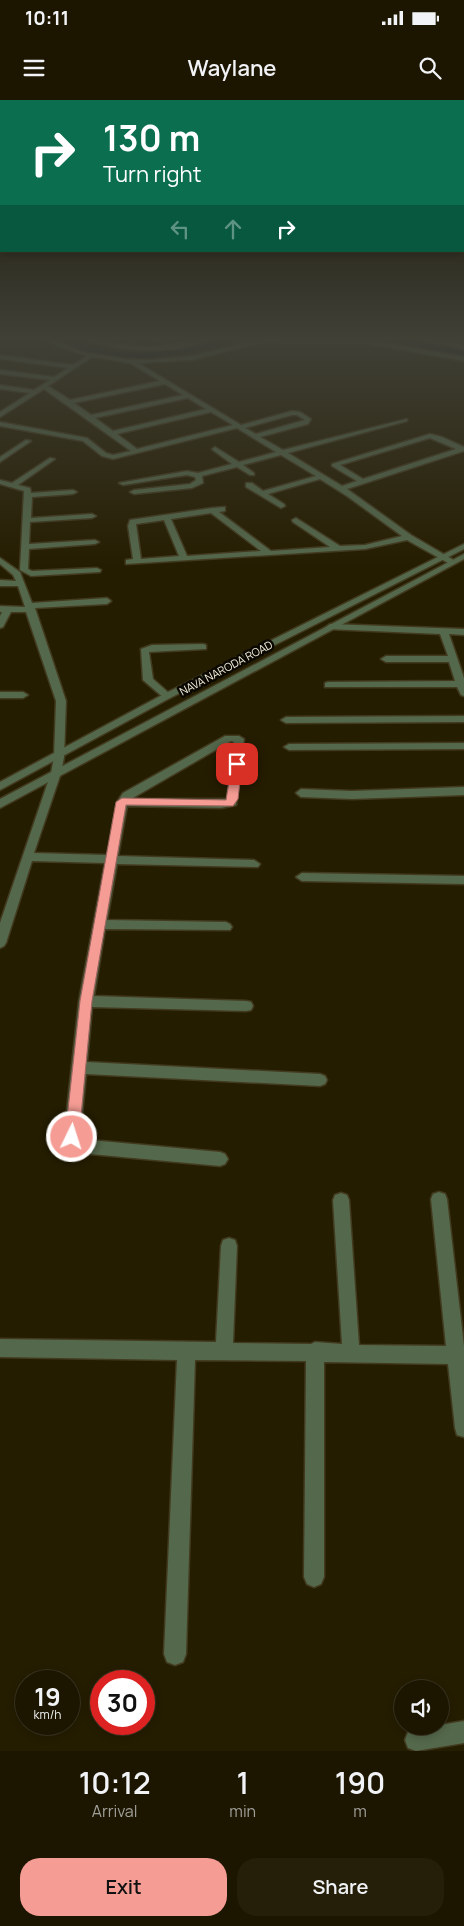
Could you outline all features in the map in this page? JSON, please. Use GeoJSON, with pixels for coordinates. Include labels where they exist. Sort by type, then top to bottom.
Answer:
{"type":"FeatureCollection","features":[{"type":"Feature","properties":{"kind":"street"},"geometry":{"type":"LineString","coordinates":[[84,413],[136,451]]}},
{"type":"Feature","properties":{"kind":"street"},"geometry":{"type":"LineString","coordinates":[[90,417],[109,413]]}},
{"type":"Feature","properties":{"kind":"street"},"geometry":{"type":"LineString","coordinates":[[112,433],[199,413]]}},
{"type":"Feature","properties":{"kind":"street"},"geometry":{"type":"LineString","coordinates":[[217,413],[341,489],[408,537],[453,562]]}},
{"type":"Feature","properties":{"kind":"street"},"geometry":{"type":"LineString","coordinates":[[0,424],[85,439],[104,455],[113,457],[292,413]]}},
{"type":"Feature","properties":{"kind":"street"},"geometry":{"type":"LineString","coordinates":[[256,436],[309,420],[298,413]]}},
{"type":"Feature","properties":{"kind":"street"},"geometry":{"type":"LineString","coordinates":[[122,483],[187,473],[198,475],[405,420]]}},
{"type":"Feature","properties":{"kind":"street"},"geometry":{"type":"LineString","coordinates":[[341,489],[457,453],[462,449],[440,438],[430,436],[334,465],[363,482]]}},
{"type":"Feature","properties":{"kind":"street"},"geometry":{"type":"LineString","coordinates":[[0,460],[28,442]]}},
{"type":"Feature","properties":{"kind":"street"},"geometry":{"type":"LineString","coordinates":[[215,449],[252,474]]}},
{"type":"Feature","properties":{"kind":"street"},"geometry":{"type":"LineString","coordinates":[[14,486],[52,459]]}},
{"type":"Feature","properties":{"kind":"street"},"geometry":{"type":"LineString","coordinates":[[134,492],[192,486],[200,480],[198,475]]}},
{"type":"Feature","properties":{"kind":"street"},"geometry":{"type":"LineString","coordinates":[[262,494],[320,476]]}},
{"type":"Feature","properties":{"kind":"street"},"geometry":{"type":"LineString","coordinates":[[62,493],[74,481]]}},
{"type":"Feature","properties":{"kind":"street"},"geometry":{"type":"LineString","coordinates":[[0,482],[27,490],[28,520],[24,570],[31,574],[97,570]]}},
{"type":"Feature","properties":{"kind":"street"},"geometry":{"type":"LineString","coordinates":[[249,485],[281,506]]}},
{"type":"Feature","properties":{"kind":"street"},"geometry":{"type":"LineString","coordinates":[[28,495],[73,492]]}},
{"type":"Feature","properties":{"kind":"street"},"geometry":{"type":"LineString","coordinates":[[222,509],[137,521],[132,524],[133,561],[365,547],[408,537]]}},
{"type":"Feature","properties":{"kind":"street"},"geometry":{"type":"LineString","coordinates":[[212,510],[270,554]]}},
{"type":"Feature","properties":{"kind":"street"},"geometry":{"type":"LineString","coordinates":[[28,520],[92,516]]}},
{"type":"Feature","properties":{"kind":"street"},"geometry":{"type":"LineString","coordinates":[[166,516],[184,559]]}},
{"type":"Feature","properties":{"kind":"street"},"geometry":{"type":"LineString","coordinates":[[296,520],[340,549]]}},
{"type":"Feature","properties":{"kind":"street"},"geometry":{"type":"LineString","coordinates":[[26,546],[95,542]]}},
{"type":"Feature","properties":{"kind":"street"},"geometry":{"type":"LineString","coordinates":[[0,787],[59,757],[167,696],[464,546]]}},
{"type":"Feature","properties":{"kind":"street","name":"NAVA NARODA ROAD"},"geometry":{"type":"LineString","coordinates":[[0,804],[464,556]]}},
{"type":"Feature","properties":{"kind":"street"},"geometry":{"type":"LineString","coordinates":[[0,560],[17,574],[31,608],[61,701],[59,757],[56,773],[0,943]]}},
{"type":"Feature","properties":{"kind":"street"},"geometry":{"type":"LineString","coordinates":[[0,583],[21,584]]}},
{"type":"Feature","properties":{"kind":"street"},"geometry":{"type":"LineString","coordinates":[[0,625],[4,609],[107,601]]}},
{"type":"Feature","properties":{"kind":"street"},"geometry":{"type":"LineString","coordinates":[[330,627],[464,632]]}},
{"type":"Feature","properties":{"kind":"street"},"geometry":{"type":"LineString","coordinates":[[328,686],[462,688],[460,671],[453,659],[444,631]]}},
{"type":"Feature","properties":{"kind":"street"},"geometry":{"type":"LineString","coordinates":[[167,696],[148,680],[144,651],[152,648],[203,647]]}},
{"type":"Feature","properties":{"kind":"street"},"geometry":{"type":"LineString","coordinates":[[386,659],[453,659]]}},
{"type":"Feature","properties":{"kind":"street"},"geometry":{"type":"LineString","coordinates":[[0,695],[23,695]]}},
{"type":"Feature","properties":{"kind":"street"},"geometry":{"type":"LineString","coordinates":[[286,720],[464,719]]}},
{"type":"Feature","properties":{"kind":"street"},"geometry":{"type":"LineString","coordinates":[[122,802],[229,804],[233,799],[239,739],[229,738],[127,796],[122,802],[86,1001],[71,1132],[72,1137],[78,1143],[90,1147],[220,1159]]}},
{"type":"Feature","properties":{"kind":"street"},"geometry":{"type":"LineString","coordinates":[[289,747],[464,746]]}},
{"type":"Feature","properties":{"kind":"street"},"geometry":{"type":"LineString","coordinates":[[302,793],[352,795],[464,791]]}},
{"type":"Feature","properties":{"kind":"street"},"geometry":{"type":"LineString","coordinates":[[27,857],[254,864]]}},
{"type":"Feature","properties":{"kind":"street"},"geometry":{"type":"LineString","coordinates":[[302,877],[464,880]]}},
{"type":"Feature","properties":{"kind":"street"},"geometry":{"type":"LineString","coordinates":[[99,924],[226,928]]}},
{"type":"Feature","properties":{"kind":"street"},"geometry":{"type":"LineString","coordinates":[[86,1001],[246,1006]]}},
{"type":"Feature","properties":{"kind":"street"},"geometry":{"type":"LineString","coordinates":[[78,1068],[320,1080]]}},
{"type":"Feature","properties":{"kind":"street"},"geometry":{"type":"LineString","coordinates":[[439,1199],[460,1355],[464,1428]]}},
{"type":"Feature","properties":{"kind":"street"},"geometry":{"type":"LineString","coordinates":[[341,1200],[351,1352]]}},
{"type":"Feature","properties":{"kind":"street"},"geometry":{"type":"LineString","coordinates":[[224,1350],[229,1246]]}},
{"type":"Feature","properties":{"kind":"street"},"geometry":{"type":"LineString","coordinates":[[0,1348],[315,1351],[460,1355]]}},
{"type":"Feature","properties":{"kind":"street"},"geometry":{"type":"LineString","coordinates":[[175,1654],[186,1350]]}},
{"type":"Feature","properties":{"kind":"street"},"geometry":{"type":"LineString","coordinates":[[314,1577],[315,1351]]}},
{"type":"Feature","properties":{"kind":"street"},"geometry":{"type":"LineString","coordinates":[[416,1740],[464,1732]]}},
{"type":"Feature","properties":{"kind":"route"},"geometry":{"type":"LineString","coordinates":[[72,1137],[71,1132],[86,1001],[122,802],[229,804],[233,799],[237,764]]}}]}
